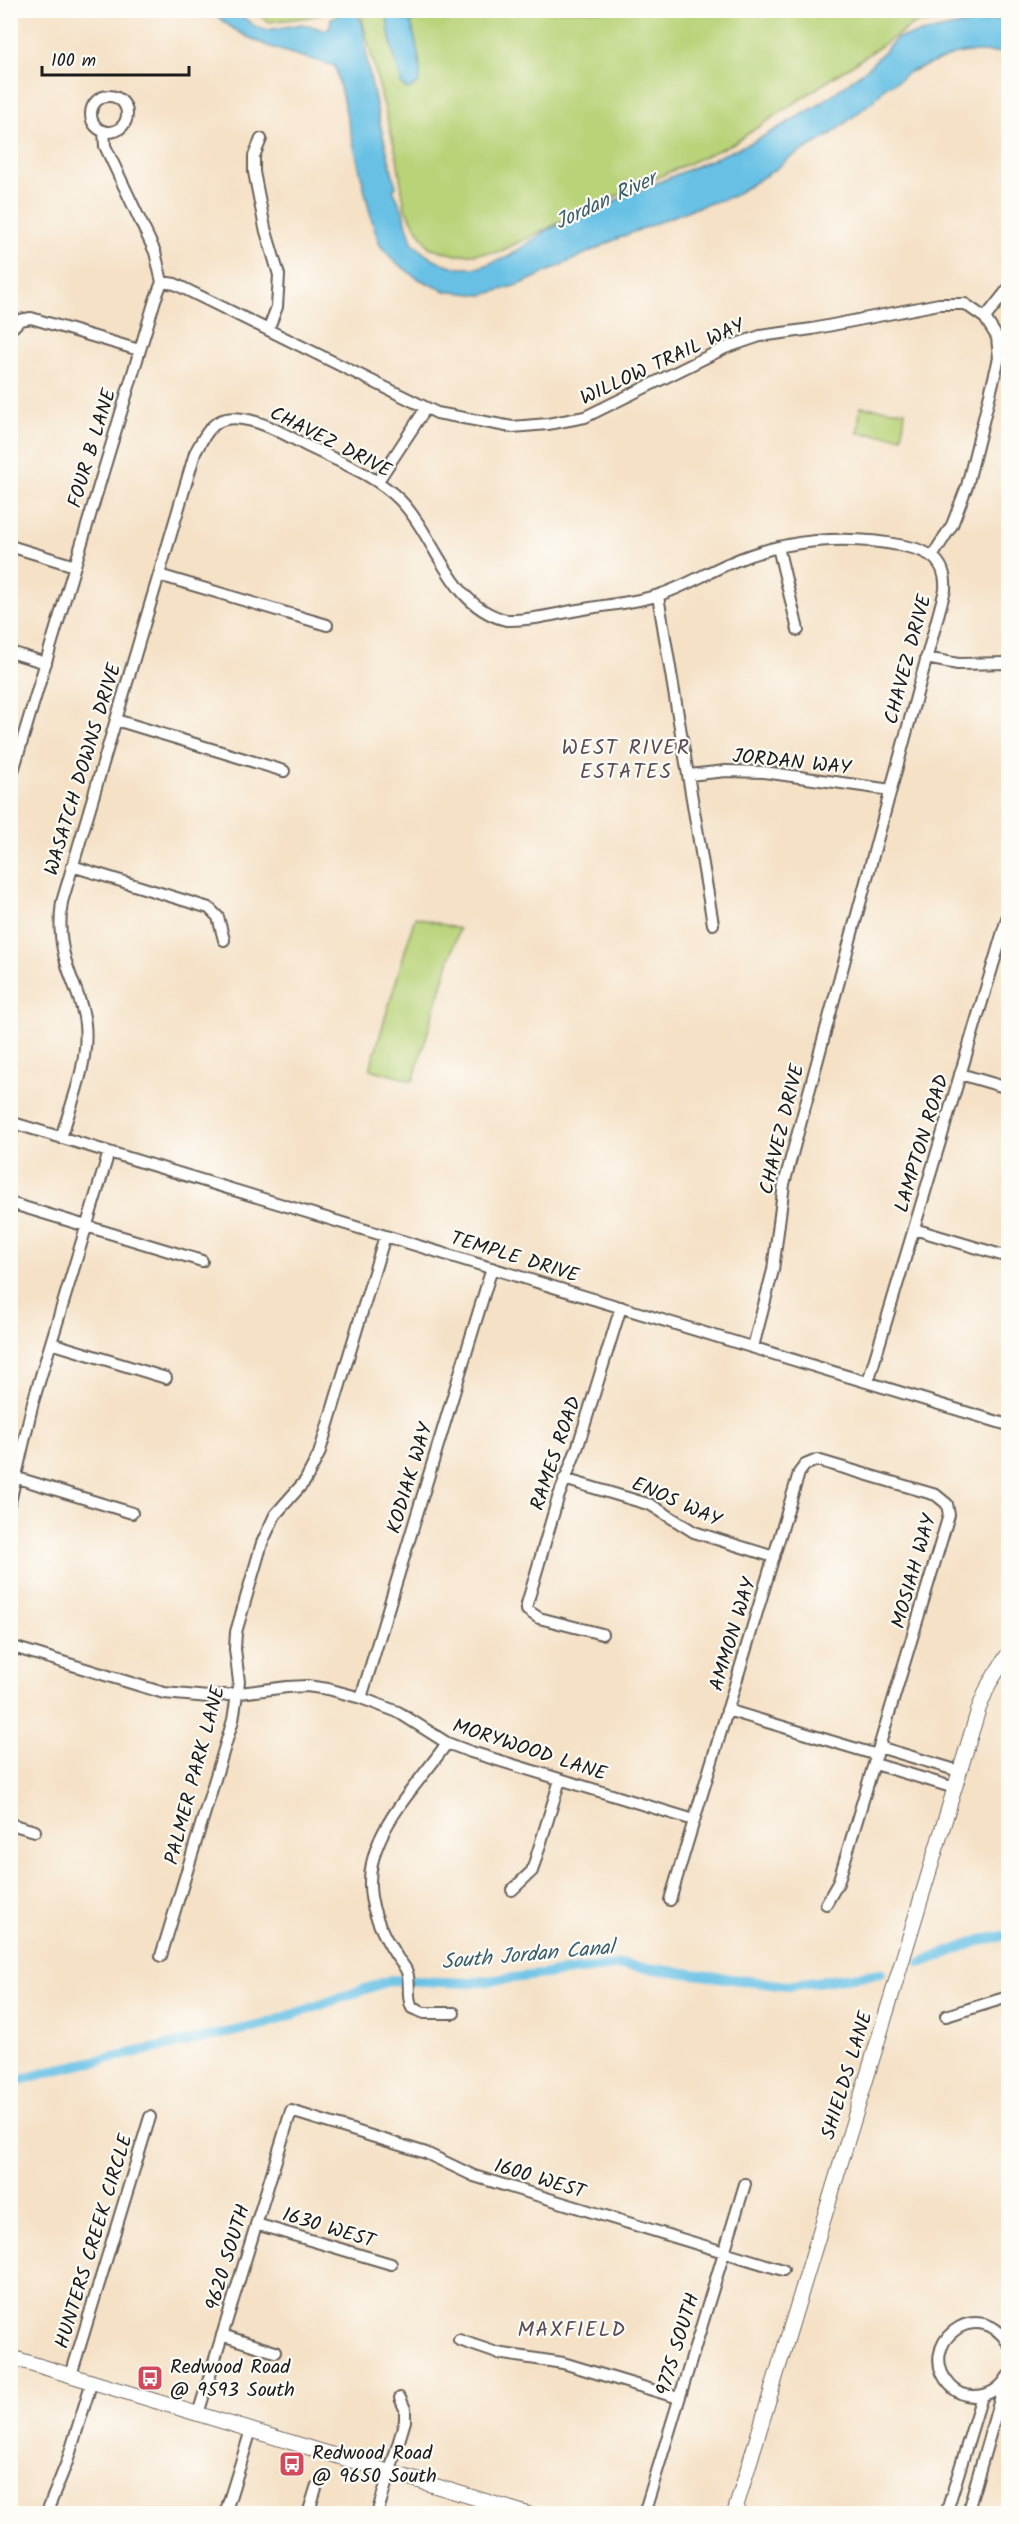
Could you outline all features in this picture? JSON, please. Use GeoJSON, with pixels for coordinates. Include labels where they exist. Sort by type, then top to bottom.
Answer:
{"type":"FeatureCollection","features":[{"type":"Feature","properties":{"kind":"main road","name":"SHIELDS LANE"},"geometry":{"type":"LineString","coordinates":[[734,2514],[959,1771],[983,1696],[1008,1654]]}},
{"type":"Feature","properties":{"kind":"main road"},"geometry":{"type":"LineString","coordinates":[[10,2356],[528,2514]]}},
{"type":"Feature","properties":{"kind":"street"},"geometry":{"type":"LineString","coordinates":[[104,131],[105,146],[151,241],[162,282]]}},
{"type":"Feature","properties":{"kind":"street"},"geometry":{"type":"LineString","coordinates":[[261,138],[254,156],[254,172],[265,228],[279,275],[278,307],[268,330]]}},
{"type":"Feature","properties":{"kind":"street","name":"WILLOW TRAIL WAY"},"geometry":{"type":"LineString","coordinates":[[162,282],[175,284],[426,408],[448,416],[512,427],[569,421],[601,410],[725,348],[760,336],[952,303],[965,304],[985,318]]}},
{"type":"Feature","properties":{"kind":"street","name":"FOUR B LANE"},"geometry":{"type":"LineString","coordinates":[[10,781],[162,282]]}},
{"type":"Feature","properties":{"kind":"street"},"geometry":{"type":"LineString","coordinates":[[933,555],[952,525],[967,486],[997,368],[999,347],[997,337],[985,318],[1008,289]]}},
{"type":"Feature","properties":{"kind":"street"},"geometry":{"type":"LineString","coordinates":[[10,330],[20,320],[32,318],[140,350]]}},
{"type":"Feature","properties":{"kind":"street"},"geometry":{"type":"LineString","coordinates":[[378,481],[426,408]]}},
{"type":"Feature","properties":{"kind":"street","name":"CHAVEZ DRIVE"},"geometry":{"type":"LineString","coordinates":[[220,421],[232,418],[258,422],[378,481],[420,523],[462,593],[476,605],[500,618],[519,620],[658,596],[731,562],[778,547],[824,540],[853,539],[903,546],[933,555],[940,563],[946,580],[784,1184],[773,1270],[753,1347]]}},
{"type":"Feature","properties":{"kind":"street","name":"WASATCH DOWNS DRIVE"},"geometry":{"type":"LineString","coordinates":[[61,1138],[81,1071],[85,1041],[83,1011],[66,962],[60,932],[62,902],[195,453],[206,435],[220,421]]}},
{"type":"Feature","properties":{"kind":"street"},"geometry":{"type":"LineString","coordinates":[[10,546],[75,566]]}},
{"type":"Feature","properties":{"kind":"street"},"geometry":{"type":"LineString","coordinates":[[778,547],[798,630]]}},
{"type":"Feature","properties":{"kind":"street"},"geometry":{"type":"LineString","coordinates":[[159,574],[327,625]]}},
{"type":"Feature","properties":{"kind":"street"},"geometry":{"type":"LineString","coordinates":[[658,596],[713,924]]}},
{"type":"Feature","properties":{"kind":"street"},"geometry":{"type":"LineString","coordinates":[[10,652],[46,663]]}},
{"type":"Feature","properties":{"kind":"street"},"geometry":{"type":"LineString","coordinates":[[926,658],[958,664],[1008,663]]}},
{"type":"Feature","properties":{"kind":"street"},"geometry":{"type":"LineString","coordinates":[[116,720],[284,771]]}},
{"type":"Feature","properties":{"kind":"street","name":"JORDAN WAY"},"geometry":{"type":"LineString","coordinates":[[689,775],[726,771],[764,772],[891,790]]}},
{"type":"Feature","properties":{"kind":"street"},"geometry":{"type":"LineString","coordinates":[[72,866],[209,908],[218,917],[224,940]]}},
{"type":"Feature","properties":{"kind":"street","name":"LAMPTON ROAD"},"geometry":{"type":"LineString","coordinates":[[868,1382],[1008,919]]}},
{"type":"Feature","properties":{"kind":"street"},"geometry":{"type":"LineString","coordinates":[[960,1074],[1008,1088]]}},
{"type":"Feature","properties":{"kind":"street","name":"TEMPLE DRIVE"},"geometry":{"type":"LineString","coordinates":[[10,1122],[1008,1425]]}},
{"type":"Feature","properties":{"kind":"street"},"geometry":{"type":"LineString","coordinates":[[10,1502],[13,1477],[24,1435],[109,1152]]}},
{"type":"Feature","properties":{"kind":"street"},"geometry":{"type":"LineString","coordinates":[[10,1203],[202,1261]]}},
{"type":"Feature","properties":{"kind":"street"},"geometry":{"type":"LineString","coordinates":[[914,1229],[1008,1257]]}},
{"type":"Feature","properties":{"kind":"street","name":"PALMER PARK LANE"},"geometry":{"type":"LineString","coordinates":[[161,1956],[232,1720],[237,1695],[236,1632],[262,1543],[275,1515],[305,1480],[319,1454],[385,1236]]}},
{"type":"Feature","properties":{"kind":"street","name":"KODIAK WAY"},"geometry":{"type":"LineString","coordinates":[[361,1698],[492,1268]]}},
{"type":"Feature","properties":{"kind":"street","name":"RAMES ROAD"},"geometry":{"type":"LineString","coordinates":[[602,1634],[540,1618],[527,1610],[528,1597],[564,1479],[578,1446],[621,1307]]}},
{"type":"Feature","properties":{"kind":"street"},"geometry":{"type":"LineString","coordinates":[[51,1343],[166,1378]]}},
{"type":"Feature","properties":{"kind":"street","name":"MOSIAH WAY"},"geometry":{"type":"LineString","coordinates":[[809,1462],[822,1460],[936,1495],[944,1500],[949,1509],[948,1520],[877,1755]]}},
{"type":"Feature","properties":{"kind":"street","name":"AMMON WAY"},"geometry":{"type":"LineString","coordinates":[[670,1900],[799,1473],[809,1462]]}},
{"type":"Feature","properties":{"kind":"street"},"geometry":{"type":"LineString","coordinates":[[13,1477],[132,1513]]}},
{"type":"Feature","properties":{"kind":"street","name":"ENOS WAY"},"geometry":{"type":"LineString","coordinates":[[564,1479],[651,1505],[694,1532],[774,1557]]}},
{"type":"Feature","properties":{"kind":"street","name":"MORYWOOD LANE"},"geometry":{"type":"LineString","coordinates":[[10,1646],[164,1693],[209,1697],[307,1686],[361,1698],[398,1712],[447,1743],[694,1820]]}},
{"type":"Feature","properties":{"kind":"street"},"geometry":{"type":"LineString","coordinates":[[728,1710],[877,1755],[959,1771]]}},
{"type":"Feature","properties":{"kind":"street"},"geometry":{"type":"LineString","coordinates":[[447,1743],[379,1837],[372,1868],[372,1901],[376,1915],[408,1980],[409,2002],[418,2012],[454,2013]]}},
{"type":"Feature","properties":{"kind":"street"},"geometry":{"type":"LineString","coordinates":[[877,1755],[954,1788]]}},
{"type":"Feature","properties":{"kind":"street"},"geometry":{"type":"LineString","coordinates":[[826,1904],[838,1883],[877,1755]]}},
{"type":"Feature","properties":{"kind":"street"},"geometry":{"type":"LineString","coordinates":[[512,1890],[532,1871],[560,1780]]}},
{"type":"Feature","properties":{"kind":"street"},"geometry":{"type":"LineString","coordinates":[[10,1824],[35,1832]]}},
{"type":"Feature","properties":{"kind":"street"},"geometry":{"type":"LineString","coordinates":[[946,2016],[1008,1997]]}},
{"type":"Feature","properties":{"kind":"street","name":"9620 SOUTH"},"geometry":{"type":"LineString","coordinates":[[198,2414],[291,2111]]}},
{"type":"Feature","properties":{"kind":"street","name":"1600 WEST"},"geometry":{"type":"LineString","coordinates":[[291,2111],[426,2153],[474,2176],[783,2270]]}},
{"type":"Feature","properties":{"kind":"street","name":"HUNTERS CREEK CIRCLE"},"geometry":{"type":"LineString","coordinates":[[71,2375],[150,2117]]}},
{"type":"Feature","properties":{"kind":"street","name":"9775 SOUTH"},"geometry":{"type":"LineString","coordinates":[[644,2514],[745,2184]]}},
{"type":"Feature","properties":{"kind":"street","name":"1630 WEST"},"geometry":{"type":"LineString","coordinates":[[256,2224],[391,2264]]}},
{"type":"Feature","properties":{"kind":"street"},"geometry":{"type":"LineString","coordinates":[[1007,2379],[994,2391],[982,2396],[961,2393],[945,2380],[939,2360],[945,2339],[961,2326],[977,2323],[996,2329],[1008,2343]]}},
{"type":"Feature","properties":{"kind":"street"},"geometry":{"type":"LineString","coordinates":[[222,2335],[275,2352]]}},
{"type":"Feature","properties":{"kind":"street"},"geometry":{"type":"LineString","coordinates":[[459,2340],[497,2353],[563,2363],[679,2398]]}},
{"type":"Feature","properties":{"kind":"street"},"geometry":{"type":"LineString","coordinates":[[967,2514],[1007,2379]]}},
{"type":"Feature","properties":{"kind":"street"},"geometry":{"type":"LineString","coordinates":[[46,2514],[67,2462],[92,2381]]}},
{"type":"Feature","properties":{"kind":"street"},"geometry":{"type":"LineString","coordinates":[[946,2514],[982,2396]]}},
{"type":"Feature","properties":{"kind":"street"},"geometry":{"type":"LineString","coordinates":[[377,2514],[405,2421],[405,2409],[400,2398]]}},
{"type":"Feature","properties":{"kind":"street"},"geometry":{"type":"LineString","coordinates":[[225,2514],[251,2430]]}},
{"type":"Feature","properties":{"kind":"street"},"geometry":{"type":"LineString","coordinates":[[308,2514],[316,2488]]}},
{"type":"Feature","properties":{"kind":"green space"},"geometry":{"type":"Polygon","coordinates":[[[1008,10],[1008,14],[914,24],[734,143],[585,210],[499,252],[456,255],[429,247],[405,209],[397,157],[360,11],[1008,10]]]}},
{"type":"Feature","properties":{"kind":"green space"},"geometry":{"type":"Polygon","coordinates":[[[252,11],[331,11],[310,17],[269,22],[252,11]]]}},
{"type":"Feature","properties":{"kind":"green space"},"geometry":{"type":"Polygon","coordinates":[[[860,407],[905,411],[902,437],[858,433],[860,407]]]}},
{"type":"Feature","properties":{"kind":"green space"},"geometry":{"type":"Polygon","coordinates":[[[415,917],[459,929],[413,1081],[370,1069],[415,917]]]}},
{"type":"Feature","properties":{"kind":"water"},"geometry":{"type":"Polygon","coordinates":[[[212,11],[235,11],[256,27],[268,30],[302,24],[325,30],[330,28],[331,18],[339,15],[338,11],[356,12],[363,26],[367,62],[396,187],[393,190],[402,209],[412,242],[426,255],[459,268],[477,268],[508,257],[547,230],[755,141],[817,106],[868,68],[897,38],[990,19],[1008,20],[1008,52],[968,52],[953,55],[907,73],[898,81],[885,87],[874,100],[829,136],[789,158],[776,169],[733,196],[689,210],[621,237],[521,284],[483,295],[445,291],[417,278],[394,261],[380,245],[372,221],[335,66],[253,40],[238,32],[212,11]]]}},
{"type":"Feature","properties":{"kind":"water"},"geometry":{"type":"Polygon","coordinates":[[[386,11],[411,11],[410,18],[420,75],[418,83],[411,88],[407,89],[402,85],[391,43],[386,11]]]}},
{"type":"Feature","properties":{"kind":"waterway","name":"South Jordan Canal"},"geometry":{"type":"LineString","coordinates":[[920,1963],[981,1940],[1008,1935]]}},
{"type":"Feature","properties":{"kind":"waterway","name":"South Jordan Canal"},"geometry":{"type":"LineString","coordinates":[[10,2083],[59,2069],[263,2025],[391,1980],[469,1983],[623,1965],[787,1986],[881,1973]]}},
{"type":"Feature","properties":{"kind":"place","name":"Redwood Road @ 9593 South"},"geometry":{"type":"Point","coordinates":[150,2378]}},
{"type":"Feature","properties":{"kind":"place","name":"Redwood Road @ 9650 South"},"geometry":{"type":"Point","coordinates":[292,2464]}},
{"type":"Feature","properties":{"kind":"district","name":"WEST RIVER ESTATES"},"geometry":{"type":"Point","coordinates":[626,759]}},
{"type":"Feature","properties":{"kind":"district","name":"MAXFIELD"},"geometry":{"type":"Point","coordinates":[572,2329]}},
{"type":"Feature","properties":{"kind":"water label","name":"Jordan River"},"geometry":{"type":"Point","coordinates":[605,200]}}]}
